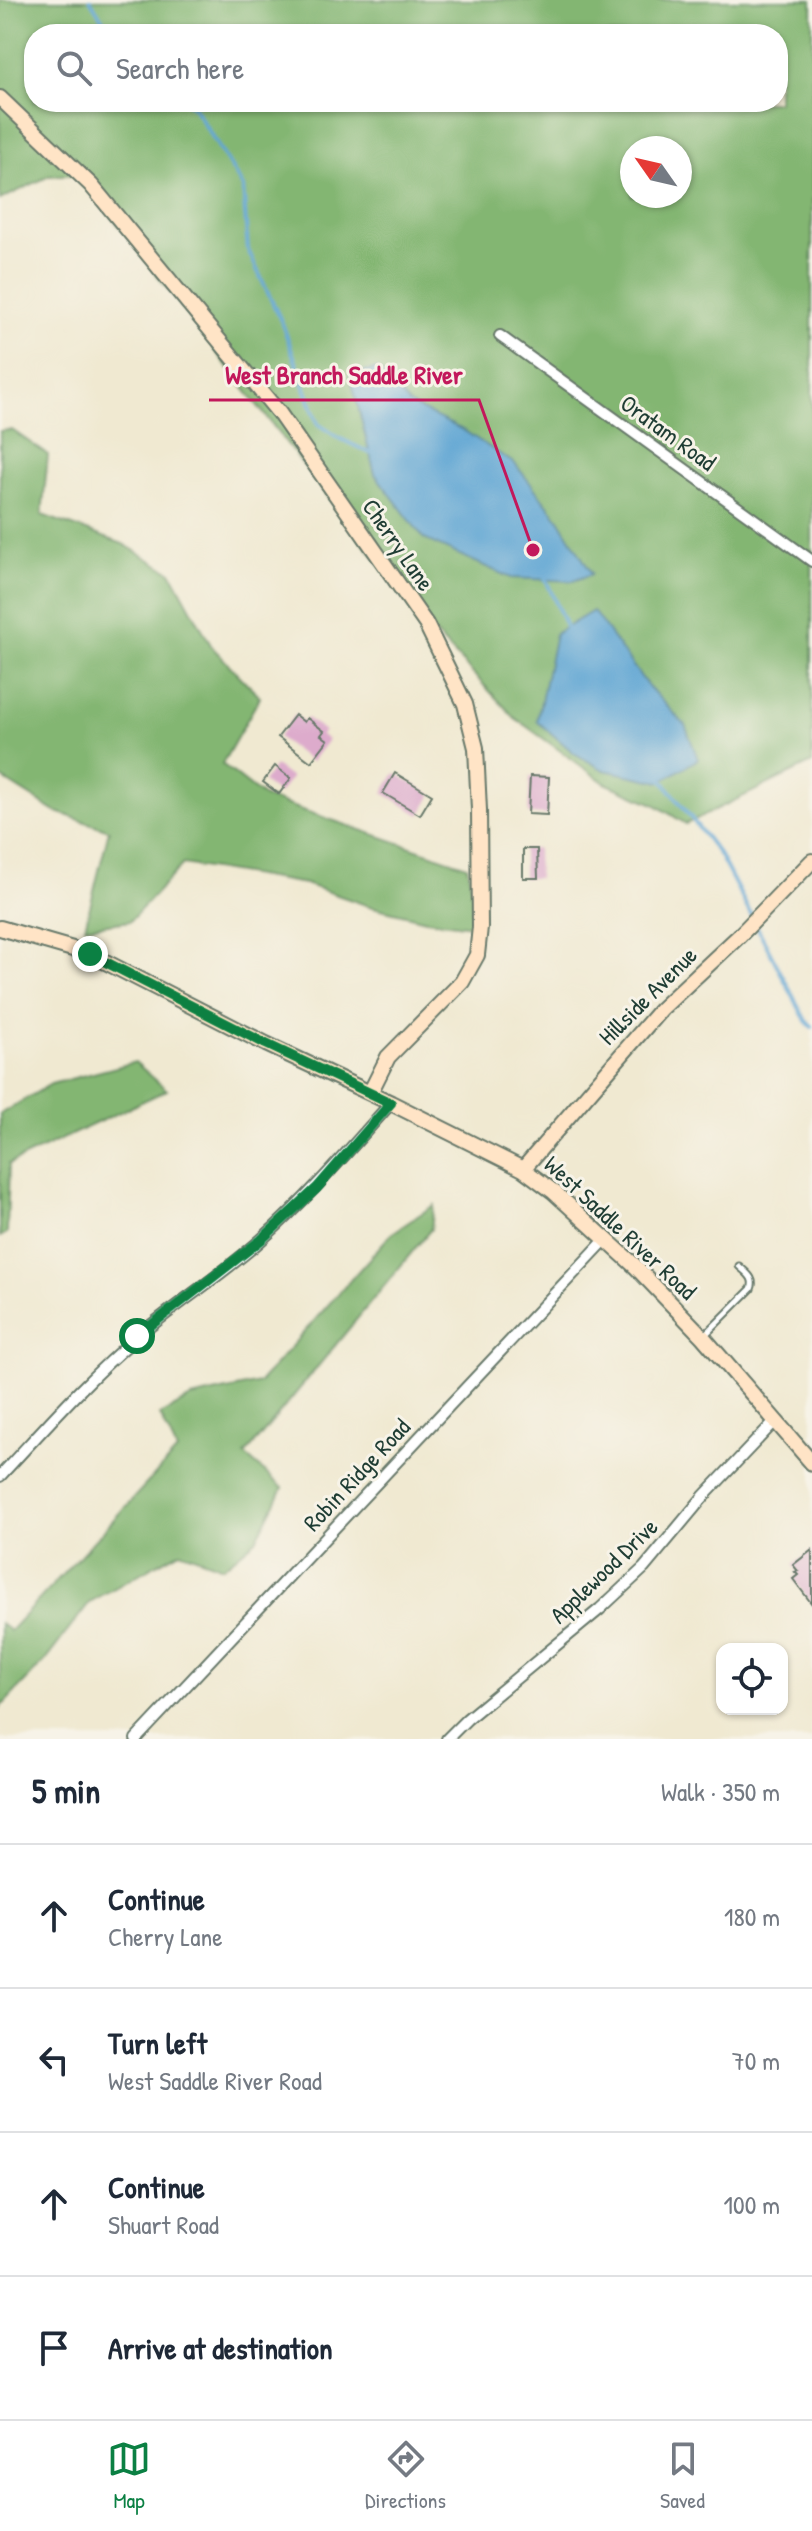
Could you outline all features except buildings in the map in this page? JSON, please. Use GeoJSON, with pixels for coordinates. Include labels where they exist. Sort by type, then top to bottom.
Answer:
{"type":"FeatureCollection","features":[{"type":"Feature","properties":{"kind":"street","name":"Cherry Lane"},"geometry":{"type":"LineString","coordinates":[[0,98],[91,185],[279,413],[426,624],[465,704],[476,748],[480,927],[477,955],[468,975],[388,1057],[370,1093]]}},
{"type":"Feature","properties":{"kind":"street","name":"Oratam Road"},"geometry":{"type":"LineString","coordinates":[[500,336],[812,561]]}},
{"type":"Feature","properties":{"kind":"street","name":"Hillside Avenue"},"geometry":{"type":"LineString","coordinates":[[523,1169],[661,1009],[739,936],[812,861]]}},
{"type":"Feature","properties":{"kind":"street","name":"West Saddle River Road"},"geometry":{"type":"LineString","coordinates":[[0,928],[90,954],[523,1169],[554,1192],[635,1266],[703,1337],[812,1463]]}},
{"type":"Feature","properties":{"kind":"street"},"geometry":{"type":"LineString","coordinates":[[2,1471],[137,1336],[250,1249],[317,1188],[391,1103]]}},
{"type":"Feature","properties":{"kind":"street","name":"Robin Ridge Road"},"geometry":{"type":"LineString","coordinates":[[136,1739],[606,1239]]}},
{"type":"Feature","properties":{"kind":"street","name":"Applewood Drive"},"geometry":{"type":"LineString","coordinates":[[447,1739],[644,1568],[704,1496],[776,1420]]}},
{"type":"Feature","properties":{"kind":"lane"},"geometry":{"type":"LineString","coordinates":[[703,1337],[751,1289],[751,1277],[739,1266]]}},
{"type":"Feature","properties":{"kind":"green space"},"geometry":{"type":"Polygon","coordinates":[[[0,0],[812,0],[812,763],[686,824],[654,804],[605,783],[515,718],[426,624],[79,174],[49,176],[0,200],[0,0]]]}},
{"type":"Feature","properties":{"kind":"green space"},"geometry":{"type":"Polygon","coordinates":[[[12,430],[48,455],[42,515],[123,544],[171,572],[212,647],[260,697],[222,764],[264,797],[467,866],[480,927],[426,920],[369,906],[305,884],[183,864],[130,921],[85,927],[109,830],[54,811],[0,777],[0,431],[12,430]]]}},
{"type":"Feature","properties":{"kind":"green space"},"geometry":{"type":"Polygon","coordinates":[[[135,1062],[167,1090],[9,1164],[7,1233],[0,1237],[0,1114],[51,1084],[135,1062]]]}},
{"type":"Feature","properties":{"kind":"green space"},"geometry":{"type":"Polygon","coordinates":[[[434,1205],[431,1229],[245,1455],[283,1488],[256,1540],[223,1567],[180,1551],[90,1602],[45,1661],[0,1708],[0,1623],[10,1631],[177,1451],[160,1415],[191,1398],[259,1383],[391,1234],[434,1205]]]}},
{"type":"Feature","properties":{"kind":"water"},"geometry":{"type":"Polygon","coordinates":[[[377,369],[409,404],[463,430],[515,464],[559,519],[592,574],[573,581],[511,578],[424,539],[375,474],[350,375],[377,369]]]}},
{"type":"Feature","properties":{"kind":"water"},"geometry":{"type":"Polygon","coordinates":[[[593,611],[647,685],[685,725],[698,759],[660,782],[604,770],[574,753],[537,721],[555,634],[593,611]]]}},
{"type":"Feature","properties":{"kind":"waterway"},"geometry":{"type":"LineString","coordinates":[[90,0],[106,24]]}},
{"type":"Feature","properties":{"kind":"waterway"},"geometry":{"type":"LineString","coordinates":[[197,112],[243,187],[248,250],[282,323],[318,424],[374,455]]}},
{"type":"Feature","properties":{"kind":"waterway"},"geometry":{"type":"LineString","coordinates":[[544,575],[567,629]]}},
{"type":"Feature","properties":{"kind":"waterway"},"geometry":{"type":"LineString","coordinates":[[661,778],[720,856],[752,917]]}},
{"type":"Feature","properties":{"kind":"waterway"},"geometry":{"type":"LineString","coordinates":[[756,925],[812,1027]]}},
{"type":"Feature","properties":{"kind":"place","name":"West Branch Saddle River"},"geometry":{"type":"Point","coordinates":[533,550]}},
{"type":"Feature","properties":{"kind":"route"},"geometry":{"type":"LineString","coordinates":[[90,954],[266,1044],[391,1103],[317,1188],[261,1240],[137,1336]]}}]}
